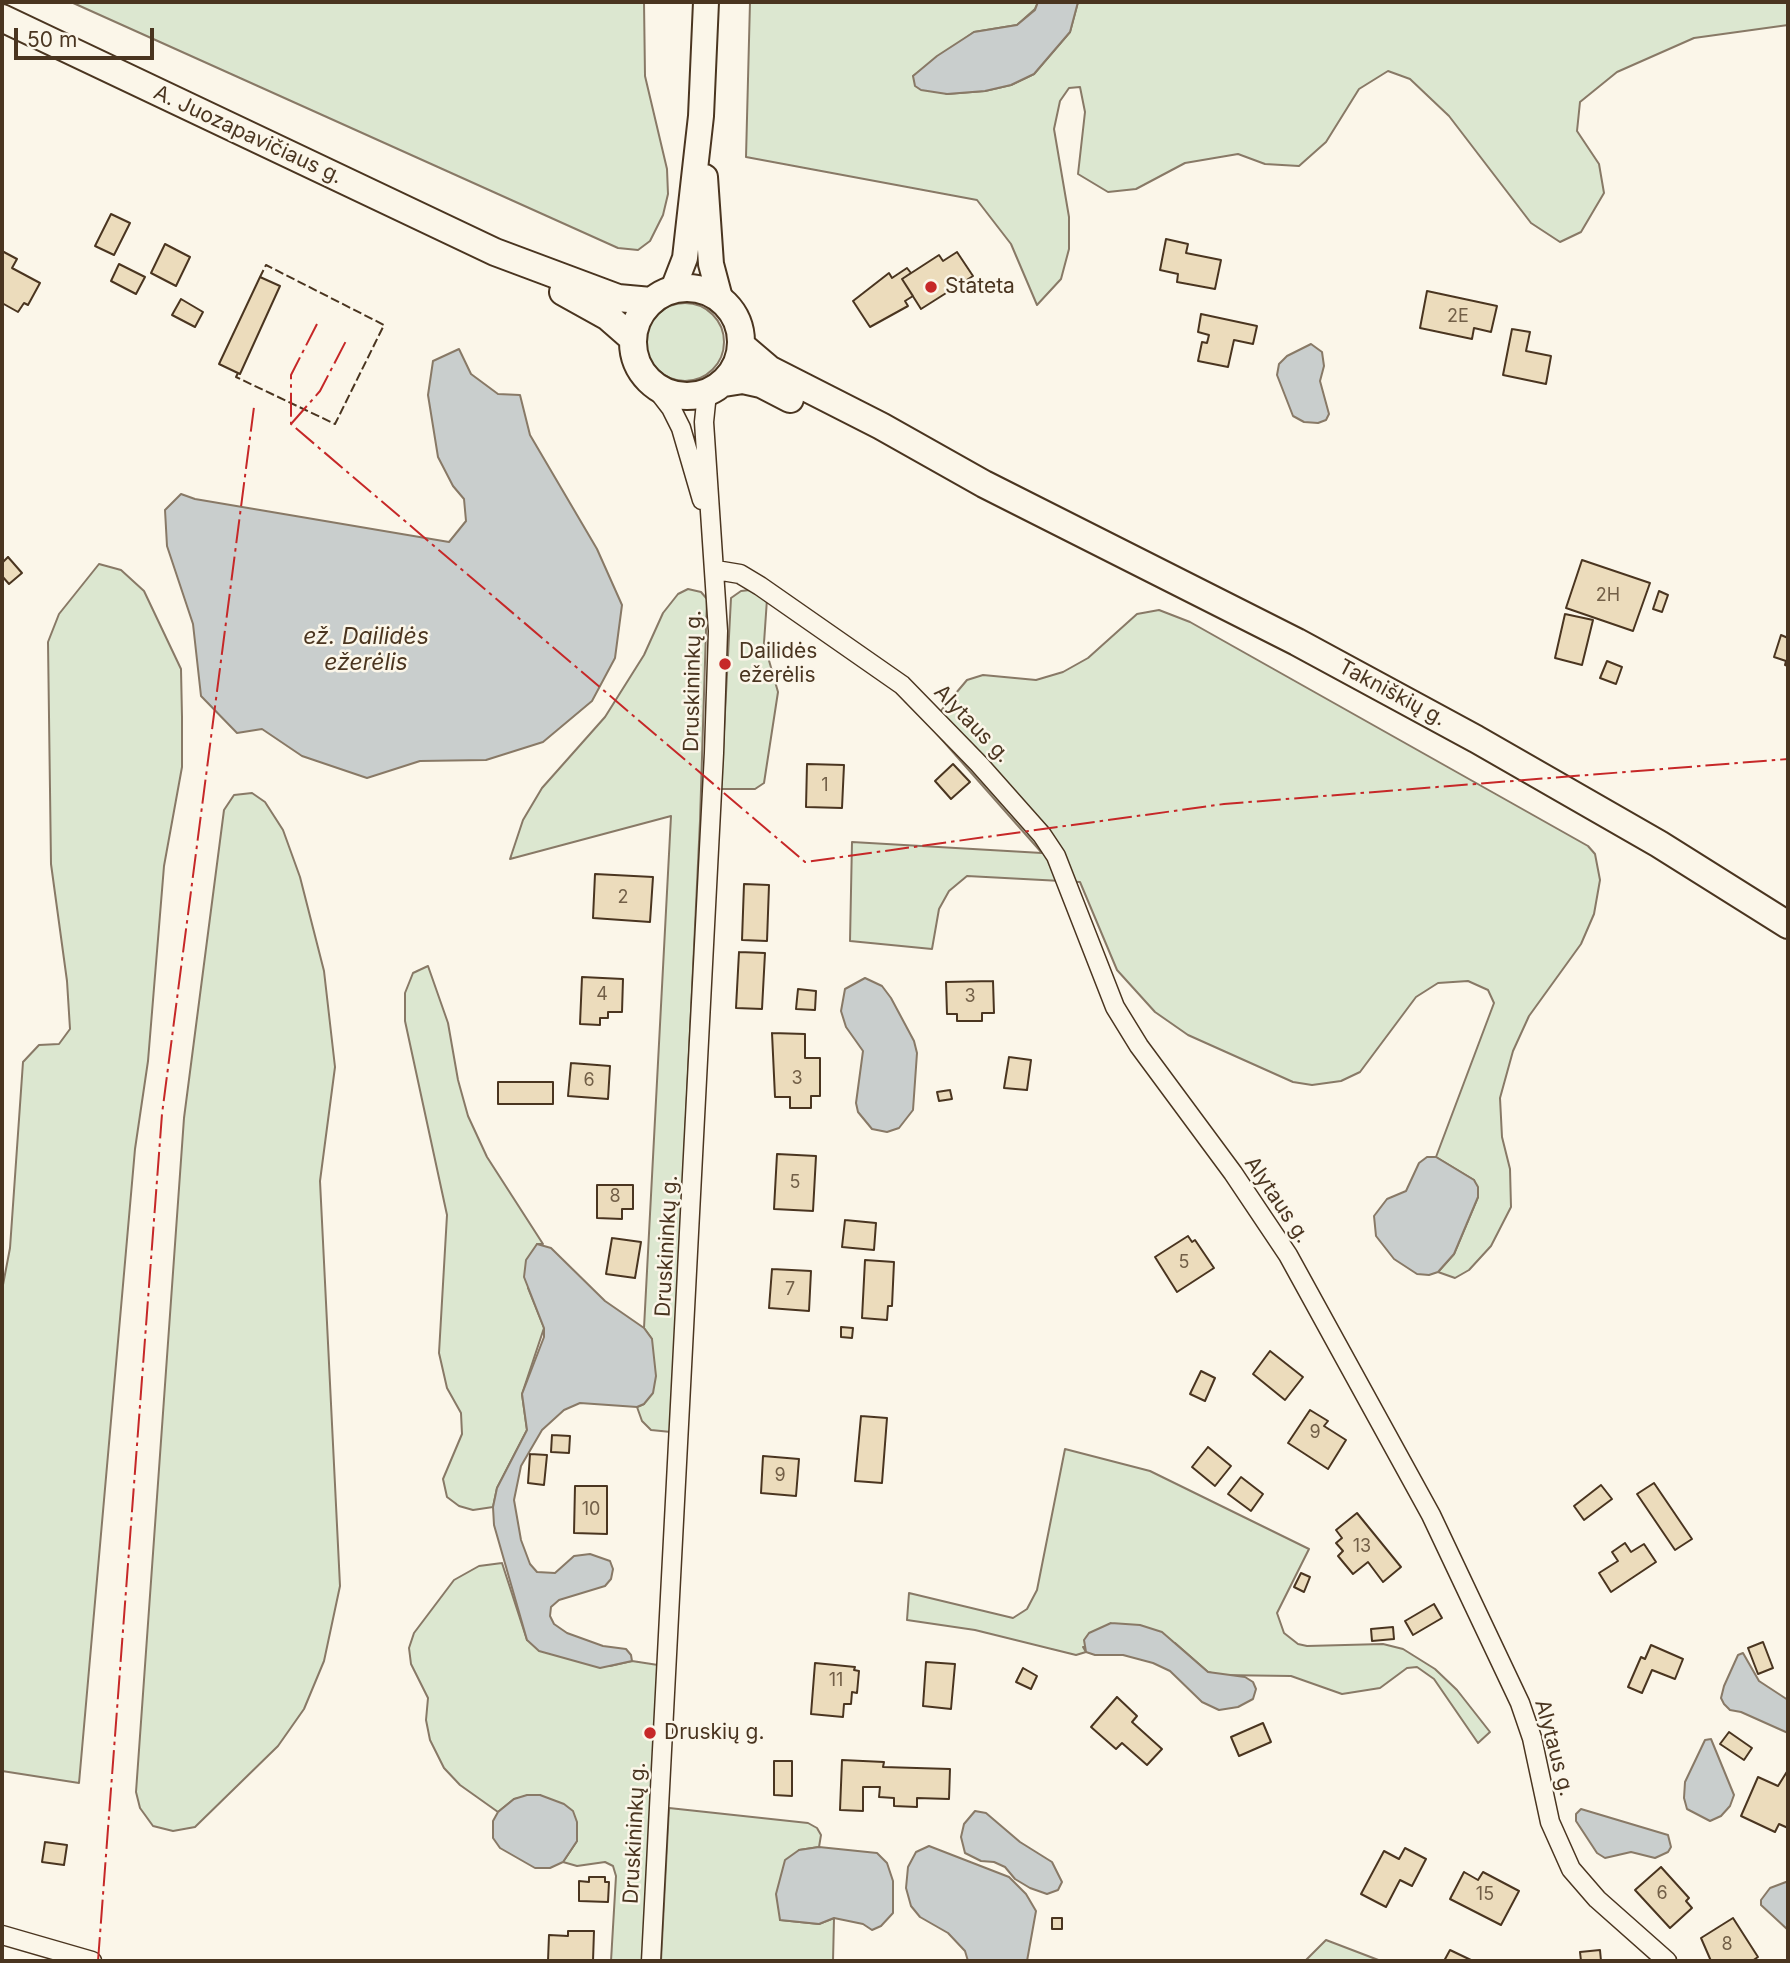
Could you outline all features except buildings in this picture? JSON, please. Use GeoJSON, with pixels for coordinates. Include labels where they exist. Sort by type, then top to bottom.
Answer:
{"type":"FeatureCollection","features":[{"type":"Feature","properties":{"kind":"main road"},"geometry":{"type":"LineString","coordinates":[[706,2],[701,116],[685,258],[662,295],[638,317],[632,338],[634,356],[642,373],[654,386],[671,395],[689,397],[743,380],[761,384],[874,441],[984,484]]}},
{"type":"Feature","properties":{"kind":"main road","name":"A. Juozapavičiaus g."},"geometry":{"type":"LineString","coordinates":[[2,18],[495,252],[608,317],[632,338]]}},
{"type":"Feature","properties":{"kind":"main road"},"geometry":{"type":"LineString","coordinates":[[701,116],[711,264],[719,298]]}},
{"type":"Feature","properties":{"kind":"main road","name":"A. Juozapavičiaus g."},"geometry":{"type":"LineString","coordinates":[[495,252],[618,298],[662,295]]}},
{"type":"Feature","properties":{"kind":"main road"},"geometry":{"type":"LineString","coordinates":[[662,295],[697,288],[719,298],[732,311],[740,328],[742,346],[737,366],[715,388]]}},
{"type":"Feature","properties":{"kind":"main road"},"geometry":{"type":"LineString","coordinates":[[742,346],[769,369],[881,426],[984,484]]}},
{"type":"Feature","properties":{"kind":"main road","name":"Takniškių g."},"geometry":{"type":"LineString","coordinates":[[984,484],[1297,642],[1476,739],[1658,844],[1788,925]]}},
{"type":"Feature","properties":{"kind":"street"},"geometry":{"type":"LineString","coordinates":[[654,386],[671,408],[681,428],[712,534]]}},
{"type":"Feature","properties":{"kind":"street"},"geometry":{"type":"LineString","coordinates":[[712,534],[704,422],[715,388]]}},
{"type":"Feature","properties":{"kind":"street","name":"Druskininkų g."},"geometry":{"type":"LineString","coordinates":[[651,1961],[715,753],[718,631],[712,534]]}},
{"type":"Feature","properties":{"kind":"street","name":"Alytaus g."},"geometry":{"type":"LineString","coordinates":[[716,570],[740,574],[760,586],[902,685],[979,764],[1042,835],[1056,856],[1115,1007],[1139,1046],[1233,1173],[1288,1255],[1431,1515],[1520,1703],[1532,1738],[1550,1822],[1571,1869],[1597,1899],[1667,1961]]}},
{"type":"Feature","properties":{"kind":"street"},"geometry":{"type":"LineString","coordinates":[[2,1936],[92,1961]]}},
{"type":"Feature","properties":{"kind":"green space"},"geometry":{"type":"Polygon","coordinates":[[[71,2],[644,2],[645,76],[667,169],[668,194],[663,215],[650,241],[638,250],[618,248],[71,2]]]}},
{"type":"Feature","properties":{"kind":"green space"},"geometry":{"type":"Polygon","coordinates":[[[750,2],[1038,2],[1035,9],[1017,25],[974,32],[913,76],[947,94],[985,91],[1011,85],[1034,74],[1070,32],[1078,2],[1788,2],[1788,25],[1694,38],[1617,72],[1580,102],[1577,131],[1599,164],[1604,193],[1581,232],[1560,242],[1531,223],[1449,116],[1410,79],[1388,71],[1359,89],[1326,142],[1299,166],[1265,164],[1238,154],[1185,163],[1136,189],[1108,192],[1078,174],[1085,112],[1080,87],[1069,88],[1060,101],[1054,129],[1069,217],[1069,249],[1061,279],[1037,305],[1011,244],[977,200],[746,157],[750,2]]]}},
{"type":"Feature","properties":{"kind":"green space"},"geometry":{"type":"Polygon","coordinates":[[[685,303],[700,306],[712,315],[721,327],[724,342],[721,357],[712,369],[700,378],[685,381],[670,378],[658,369],[649,357],[646,342],[649,327],[658,315],[670,306],[685,303]]]}},
{"type":"Feature","properties":{"kind":"green space"},"geometry":{"type":"Polygon","coordinates":[[[99,564],[121,570],[144,591],[181,669],[182,767],[164,866],[148,1061],[135,1149],[79,1783],[2,1771],[2,1290],[10,1248],[23,1062],[39,1045],[59,1044],[70,1029],[67,981],[51,864],[48,642],[59,614],[99,564]]]}},
{"type":"Feature","properties":{"kind":"green space"},"geometry":{"type":"Polygon","coordinates":[[[688,589],[701,592],[707,599],[700,821],[671,1432],[651,1430],[642,1421],[637,1407],[644,1404],[652,1339],[644,1328],[671,816],[510,859],[523,820],[542,788],[605,717],[644,655],[663,613],[678,594],[688,589]]]}},
{"type":"Feature","properties":{"kind":"green space"},"geometry":{"type":"Polygon","coordinates":[[[750,590],[767,599],[764,643],[778,692],[764,783],[755,789],[721,789],[731,598],[741,591],[750,590]]]}},
{"type":"Feature","properties":{"kind":"green space"},"geometry":{"type":"Polygon","coordinates":[[[1159,610],[1190,622],[1588,846],[1595,854],[1600,880],[1594,914],[1581,944],[1529,1016],[1513,1051],[1500,1098],[1502,1137],[1510,1169],[1511,1207],[1491,1246],[1469,1270],[1455,1278],[1438,1272],[1454,1254],[1478,1197],[1474,1180],[1436,1157],[1494,1003],[1488,990],[1468,981],[1438,983],[1416,997],[1360,1072],[1341,1081],[1312,1085],[1293,1082],[1188,1035],[1155,1012],[1117,970],[1080,882],[967,876],[949,891],[939,909],[932,949],[850,941],[852,842],[1042,853],[929,725],[967,680],[983,675],[1036,680],[1063,672],[1088,658],[1137,614],[1159,610]]]}},
{"type":"Feature","properties":{"kind":"green space"},"geometry":{"type":"Polygon","coordinates":[[[252,793],[265,802],[283,830],[300,877],[324,971],[335,1067],[320,1181],[340,1586],[324,1661],[304,1709],[278,1746],[195,1827],[173,1831],[153,1826],[140,1808],[136,1792],[184,1118],[224,810],[234,795],[252,793]]]}},
{"type":"Feature","properties":{"kind":"green space"},"geometry":{"type":"Polygon","coordinates":[[[428,966],[448,1023],[458,1080],[468,1116],[487,1157],[543,1244],[537,1244],[528,1288],[544,1328],[522,1394],[527,1430],[497,1488],[493,1507],[473,1510],[459,1506],[447,1497],[443,1479],[462,1434],[461,1413],[447,1388],[439,1353],[447,1215],[405,1021],[405,993],[413,973],[428,966]]]}},
{"type":"Feature","properties":{"kind":"green space"},"geometry":{"type":"Polygon","coordinates":[[[1065,1449],[1150,1471],[1309,1549],[1277,1613],[1284,1633],[1298,1644],[1307,1646],[1383,1644],[1403,1649],[1435,1669],[1457,1690],[1490,1732],[1478,1743],[1434,1679],[1417,1667],[1407,1668],[1380,1688],[1342,1694],[1291,1676],[1219,1675],[1208,1672],[1175,1643],[1083,1647],[1086,1652],[1076,1655],[975,1630],[907,1620],[909,1593],[1013,1618],[1027,1609],[1037,1590],[1065,1449]]]}},
{"type":"Feature","properties":{"kind":"green space"},"geometry":{"type":"Polygon","coordinates":[[[502,1563],[527,1640],[610,1666],[632,1661],[658,1665],[643,1961],[611,1961],[616,1876],[613,1866],[605,1862],[577,1866],[563,1862],[577,1841],[540,1795],[514,1799],[498,1812],[460,1785],[444,1768],[430,1740],[426,1720],[428,1698],[411,1664],[409,1648],[414,1633],[454,1580],[479,1566],[502,1563]]]}},
{"type":"Feature","properties":{"kind":"green space"},"geometry":{"type":"Polygon","coordinates":[[[669,1808],[808,1823],[817,1828],[821,1835],[819,1847],[799,1850],[780,1920],[819,1924],[834,1918],[833,1961],[661,1961],[669,1808]]]}},
{"type":"Feature","properties":{"kind":"green space"},"geometry":{"type":"Polygon","coordinates":[[[1326,1940],[1381,1961],[1305,1961],[1326,1940]]]}},
{"type":"Feature","properties":{"kind":"water"},"geometry":{"type":"Polygon","coordinates":[[[1038,2],[1078,2],[1070,32],[1034,74],[1011,85],[985,91],[947,94],[921,90],[915,86],[913,76],[937,56],[974,32],[1017,25],[1035,10],[1038,2]]]}},
{"type":"Feature","properties":{"kind":"water"},"geometry":{"type":"Polygon","coordinates":[[[1311,344],[1322,352],[1324,366],[1320,381],[1329,414],[1326,420],[1318,423],[1304,422],[1293,416],[1277,375],[1279,364],[1287,356],[1311,344]]]}},
{"type":"Feature","properties":{"kind":"water","name":"ež. Dailidės ežerėlis"},"geometry":{"type":"Polygon","coordinates":[[[459,349],[471,374],[498,394],[520,395],[530,435],[597,549],[622,605],[615,658],[592,701],[543,742],[486,760],[420,761],[367,778],[302,756],[262,729],[237,733],[201,696],[193,624],[167,546],[165,510],[181,494],[195,499],[449,542],[466,521],[464,499],[453,486],[438,457],[428,395],[433,361],[459,349]]]}},
{"type":"Feature","properties":{"kind":"water"},"geometry":{"type":"Polygon","coordinates":[[[865,978],[882,986],[891,998],[914,1041],[917,1053],[913,1110],[899,1128],[887,1132],[872,1129],[858,1112],[856,1103],[863,1051],[846,1027],[841,1011],[845,989],[865,978]]]}},
{"type":"Feature","properties":{"kind":"water"},"geometry":{"type":"Polygon","coordinates":[[[1427,1157],[1436,1157],[1474,1180],[1478,1187],[1478,1197],[1454,1254],[1438,1272],[1429,1275],[1417,1274],[1394,1259],[1376,1236],[1374,1216],[1387,1199],[1406,1191],[1419,1163],[1427,1157]]]}},
{"type":"Feature","properties":{"kind":"water"},"geometry":{"type":"Polygon","coordinates":[[[537,1244],[551,1248],[605,1301],[644,1328],[652,1339],[656,1376],[653,1393],[644,1404],[637,1407],[580,1403],[564,1410],[542,1430],[521,1466],[514,1500],[521,1540],[530,1564],[537,1572],[555,1573],[574,1556],[590,1554],[610,1561],[613,1569],[611,1579],[605,1586],[559,1600],[551,1607],[550,1616],[554,1624],[567,1633],[603,1646],[626,1649],[631,1655],[632,1661],[600,1668],[539,1651],[527,1640],[494,1525],[493,1507],[497,1488],[527,1430],[522,1394],[544,1337],[544,1328],[524,1277],[526,1260],[537,1244]]]}},
{"type":"Feature","properties":{"kind":"water"},"geometry":{"type":"Polygon","coordinates":[[[1111,1623],[1140,1625],[1162,1632],[1208,1672],[1245,1677],[1253,1682],[1256,1689],[1253,1699],[1238,1707],[1219,1710],[1202,1702],[1170,1671],[1153,1663],[1123,1655],[1095,1655],[1086,1652],[1084,1640],[1089,1633],[1111,1623]]]}},
{"type":"Feature","properties":{"kind":"water"},"geometry":{"type":"Polygon","coordinates":[[[1743,1653],[1759,1681],[1788,1700],[1788,1733],[1741,1712],[1730,1710],[1724,1704],[1721,1698],[1724,1686],[1738,1655],[1743,1653]]]}},
{"type":"Feature","properties":{"kind":"water"},"geometry":{"type":"Polygon","coordinates":[[[1711,1739],[1734,1795],[1730,1806],[1721,1816],[1710,1821],[1687,1809],[1684,1798],[1685,1782],[1705,1740],[1711,1739]]]}},
{"type":"Feature","properties":{"kind":"water"},"geometry":{"type":"Polygon","coordinates":[[[540,1795],[564,1804],[573,1811],[577,1822],[577,1841],[563,1862],[550,1868],[535,1868],[500,1848],[493,1838],[493,1821],[498,1812],[514,1799],[540,1795]]]}},
{"type":"Feature","properties":{"kind":"water"},"geometry":{"type":"Polygon","coordinates":[[[1581,1809],[1668,1835],[1671,1847],[1668,1852],[1655,1858],[1631,1852],[1605,1858],[1597,1853],[1576,1821],[1576,1814],[1581,1809]]]}},
{"type":"Feature","properties":{"kind":"water"},"geometry":{"type":"Polygon","coordinates":[[[975,1811],[986,1813],[1020,1842],[1052,1862],[1062,1882],[1058,1890],[1047,1894],[1030,1888],[1015,1879],[1005,1867],[994,1862],[981,1861],[965,1853],[961,1837],[964,1824],[975,1811]]]}},
{"type":"Feature","properties":{"kind":"water"},"geometry":{"type":"Polygon","coordinates":[[[929,1846],[1009,1877],[1026,1894],[1036,1911],[1027,1961],[968,1961],[965,1951],[948,1933],[920,1917],[911,1906],[906,1888],[908,1867],[916,1852],[929,1846]]]}},
{"type":"Feature","properties":{"kind":"water"},"geometry":{"type":"Polygon","coordinates":[[[819,1847],[877,1853],[887,1863],[893,1881],[893,1913],[881,1926],[872,1930],[863,1924],[834,1918],[819,1924],[780,1920],[776,1894],[785,1860],[799,1850],[819,1847]]]}},
{"type":"Feature","properties":{"kind":"water"},"geometry":{"type":"Polygon","coordinates":[[[1786,1882],[1788,1930],[1761,1905],[1761,1900],[1770,1888],[1786,1882]]]}},
{"type":"Feature","properties":{"kind":"fence"},"geometry":{"type":"LineString","coordinates":[[238,373],[236,377],[335,424],[384,325],[266,265],[260,277]]}},
{"type":"Feature","properties":{"kind":"power"},"geometry":{"type":"LineString","coordinates":[[317,324],[291,375],[291,424],[805,862],[1224,804],[1788,759]]}},
{"type":"Feature","properties":{"kind":"power"},"geometry":{"type":"LineString","coordinates":[[291,424],[320,391],[347,339]]}},
{"type":"Feature","properties":{"kind":"power"},"geometry":{"type":"LineString","coordinates":[[98,1961],[162,1114],[254,407]]}},
{"type":"Feature","properties":{"kind":"place","name":"Stateta"},"geometry":{"type":"Point","coordinates":[931,287]}},
{"type":"Feature","properties":{"kind":"place","name":"Dailidės ežerėlis"},"geometry":{"type":"Point","coordinates":[725,664]}},
{"type":"Feature","properties":{"kind":"place","name":"Druskių g."},"geometry":{"type":"Point","coordinates":[650,1733]}}]}
